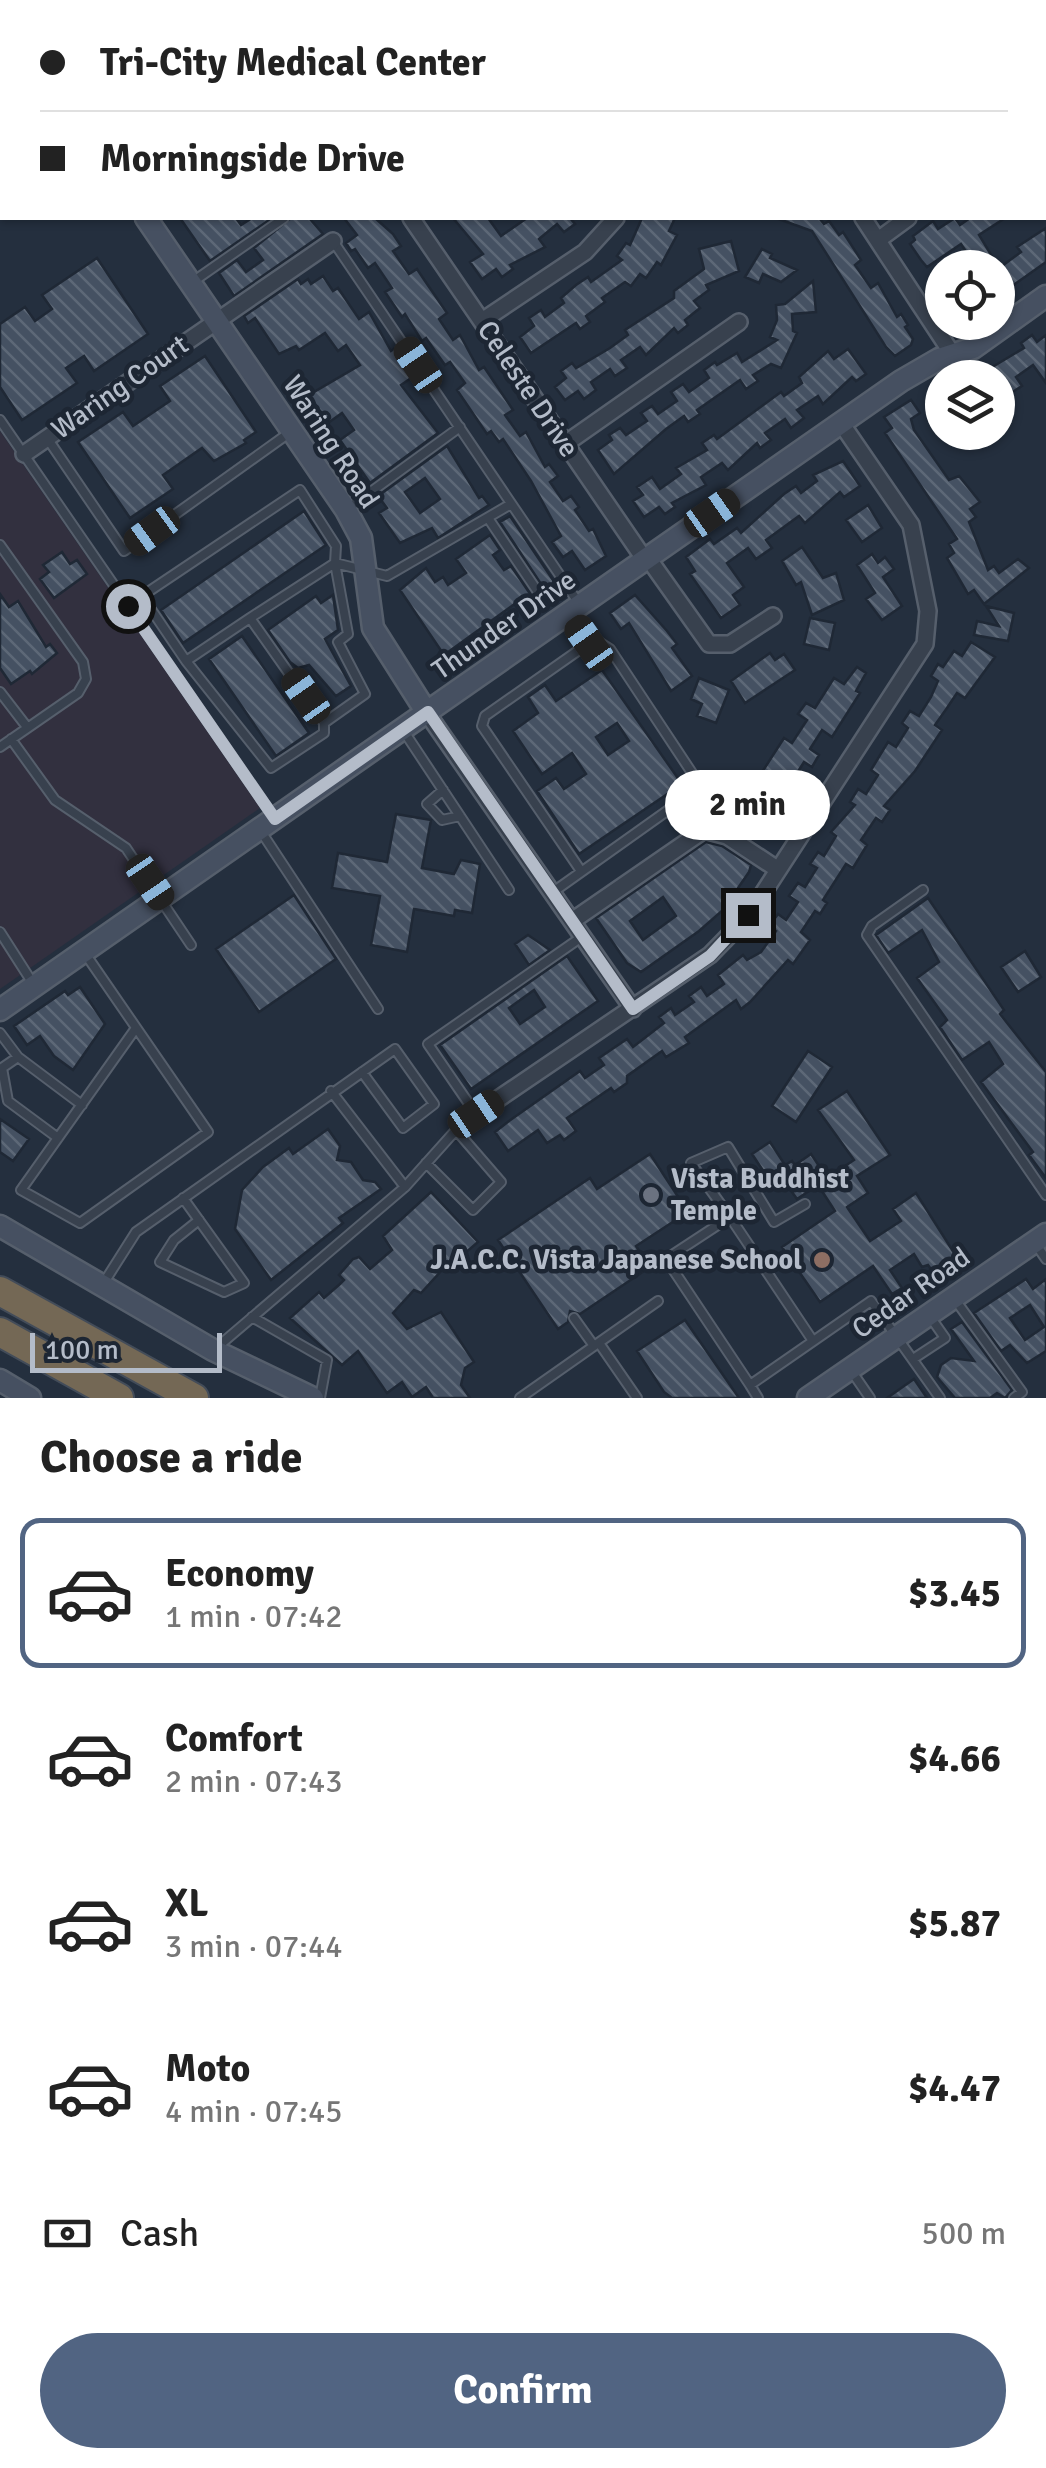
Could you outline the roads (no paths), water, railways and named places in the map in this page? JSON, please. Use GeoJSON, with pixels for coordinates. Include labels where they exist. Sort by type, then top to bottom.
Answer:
{"type":"FeatureCollection","features":[{"type":"Feature","properties":{"kind":"highway"},"geometry":{"type":"LineString","coordinates":[[0,1291],[194,1398]]}},
{"type":"Feature","properties":{"kind":"highway"},"geometry":{"type":"LineString","coordinates":[[0,1332],[119,1398]]}},
{"type":"Feature","properties":{"kind":"street","name":"Waring Road"},"geometry":{"type":"LineString","coordinates":[[147,220],[346,510],[361,538],[373,628],[633,1009]]}},
{"type":"Feature","properties":{"kind":"street","name":"Celeste Drive"},"geometry":{"type":"LineString","coordinates":[[412,220],[565,444],[709,644],[730,644],[773,616]]}},
{"type":"Feature","properties":{"kind":"street"},"geometry":{"type":"LineString","coordinates":[[482,321],[585,252],[614,220]]}},
{"type":"Feature","properties":{"kind":"street"},"geometry":{"type":"LineString","coordinates":[[863,220],[953,355]]}},
{"type":"Feature","properties":{"kind":"street"},"geometry":{"type":"LineString","coordinates":[[878,240],[905,220]]}},
{"type":"Feature","properties":{"kind":"street","name":"Waring Court"},"geometry":{"type":"LineString","coordinates":[[24,454],[334,241]]}},
{"type":"Feature","properties":{"kind":"street","name":"Thunder Drive"},"geometry":{"type":"LineString","coordinates":[[0,1010],[901,381],[973,348],[1046,296]]}},
{"type":"Feature","properties":{"kind":"street"},"geometry":{"type":"LineString","coordinates":[[565,444],[739,322]]}},
{"type":"Feature","properties":{"kind":"street"},"geometry":{"type":"LineString","coordinates":[[476,1114],[710,956],[748,915],[929,633],[911,525],[841,423]]}},
{"type":"Feature","properties":{"kind":"street"},"geometry":{"type":"LineString","coordinates":[[572,921],[704,830],[727,836],[778,870]]}},
{"type":"Feature","properties":{"kind":"street"},"geometry":{"type":"LineString","coordinates":[[0,1226],[100,1288],[213,1350],[317,1398]]}},
{"type":"Feature","properties":{"kind":"street","name":"Cedar Road"},"geometry":{"type":"LineString","coordinates":[[808,1398],[929,1314],[1042,1245]]}},
{"type":"Feature","properties":{"kind":"street"},"geometry":{"type":"LineString","coordinates":[[0,1380],[30,1398]]}},
{"type":"Feature","properties":{"kind":"lane"},"geometry":{"type":"LineString","coordinates":[[191,283],[281,220]]}},
{"type":"Feature","properties":{"kind":"lane"},"geometry":{"type":"LineString","coordinates":[[334,241],[512,504],[575,610],[589,643]]}},
{"type":"Feature","properties":{"kind":"lane"},"geometry":{"type":"LineString","coordinates":[[0,420],[268,824],[378,1009]]}},
{"type":"Feature","properties":{"kind":"lane"},"geometry":{"type":"LineString","coordinates":[[346,510],[460,427]]}},
{"type":"Feature","properties":{"kind":"lane"},"geometry":{"type":"LineString","coordinates":[[47,438],[124,551],[292,431]]}},
{"type":"Feature","properties":{"kind":"lane"},"geometry":{"type":"LineString","coordinates":[[250,618],[324,723],[324,733],[272,768],[186,661],[142,596],[300,490],[336,546],[335,562],[348,634],[338,642],[365,694],[324,723]]}},
{"type":"Feature","properties":{"kind":"lane"},"geometry":{"type":"LineString","coordinates":[[335,562],[368,574],[387,576],[406,569],[512,504]]}},
{"type":"Feature","properties":{"kind":"lane"},"geometry":{"type":"LineString","coordinates":[[488,518],[538,592]]}},
{"type":"Feature","properties":{"kind":"lane"},"geometry":{"type":"LineString","coordinates":[[0,545],[86,670],[78,693],[0,747]]}},
{"type":"Feature","properties":{"kind":"lane"},"geometry":{"type":"LineString","coordinates":[[186,661],[335,562]]}},
{"type":"Feature","properties":{"kind":"lane"},"geometry":{"type":"LineString","coordinates":[[552,892],[581,872],[696,792],[698,782],[610,649],[599,642],[589,643],[485,716],[482,726],[581,872]]}},
{"type":"Feature","properties":{"kind":"lane"},"geometry":{"type":"LineString","coordinates":[[0,692],[27,727]]}},
{"type":"Feature","properties":{"kind":"lane"},"geometry":{"type":"LineString","coordinates":[[403,730],[510,890]]}},
{"type":"Feature","properties":{"kind":"lane"},"geometry":{"type":"LineString","coordinates":[[10,739],[55,800],[118,840],[191,945]]}},
{"type":"Feature","properties":{"kind":"lane"},"geometry":{"type":"LineString","coordinates":[[443,790],[427,804],[442,820],[460,816]]}},
{"type":"Feature","properties":{"kind":"lane"},"geometry":{"type":"LineString","coordinates":[[923,890],[872,926],[867,935],[1046,1195]]}},
{"type":"Feature","properties":{"kind":"lane"},"geometry":{"type":"LineString","coordinates":[[0,932],[35,986]]}},
{"type":"Feature","properties":{"kind":"lane"},"geometry":{"type":"LineString","coordinates":[[476,1114],[428,1044],[582,936]]}},
{"type":"Feature","properties":{"kind":"lane"},"geometry":{"type":"LineString","coordinates":[[84,952],[208,1132],[80,1223],[21,1190],[136,1028]]}},
{"type":"Feature","properties":{"kind":"lane"},"geometry":{"type":"LineString","coordinates":[[0,1033],[18,1056],[82,1105]]}},
{"type":"Feature","properties":{"kind":"lane"},"geometry":{"type":"LineString","coordinates":[[100,1288],[136,1232],[331,1091],[395,1049],[434,1104],[404,1128],[362,1072]]}},
{"type":"Feature","properties":{"kind":"lane"},"geometry":{"type":"LineString","coordinates":[[18,1056],[2,1068],[8,1100],[58,1138]]}},
{"type":"Feature","properties":{"kind":"lane"},"geometry":{"type":"LineString","coordinates":[[331,1091],[404,1187]]}},
{"type":"Feature","properties":{"kind":"lane"},"geometry":{"type":"LineString","coordinates":[[213,1350],[404,1187],[456,1130],[501,1182],[473,1210],[426,1164]]}},
{"type":"Feature","properties":{"kind":"lane"},"geometry":{"type":"LineString","coordinates":[[805,1204],[774,1222],[728,1147],[691,1164],[813,1341]]}},
{"type":"Feature","properties":{"kind":"lane"},"geometry":{"type":"LineString","coordinates":[[183,1198],[200,1220],[244,1283],[224,1292],[160,1262],[174,1240],[200,1220]]}},
{"type":"Feature","properties":{"kind":"lane"},"geometry":{"type":"LineString","coordinates":[[730,1217],[666,1259],[758,1398]]}},
{"type":"Feature","properties":{"kind":"lane"},"geometry":{"type":"LineString","coordinates":[[954,1298],[1022,1392],[1014,1398]]}},
{"type":"Feature","properties":{"kind":"lane"},"geometry":{"type":"LineString","coordinates":[[520,1398],[658,1301]]}},
{"type":"Feature","properties":{"kind":"lane"},"geometry":{"type":"LineString","coordinates":[[750,1384],[872,1301],[940,1398]]}},
{"type":"Feature","properties":{"kind":"lane"},"geometry":{"type":"LineString","coordinates":[[913,1359],[945,1338],[929,1314]]}},
{"type":"Feature","properties":{"kind":"lane"},"geometry":{"type":"LineString","coordinates":[[252,1317],[327,1360],[317,1398]]}},
{"type":"Feature","properties":{"kind":"lane"},"geometry":{"type":"LineString","coordinates":[[574,1318],[637,1398]]}},
{"type":"Feature","properties":{"kind":"lane"},"geometry":{"type":"LineString","coordinates":[[850,1368],[870,1398]]}},
{"type":"Feature","properties":{"kind":"place","name":"Vista Buddhist Temple"},"geometry":{"type":"Point","coordinates":[651,1195]}},
{"type":"Feature","properties":{"kind":"place","name":"J.A.C.C. Vista Japanese School"},"geometry":{"type":"Point","coordinates":[822,1260]}}]}
